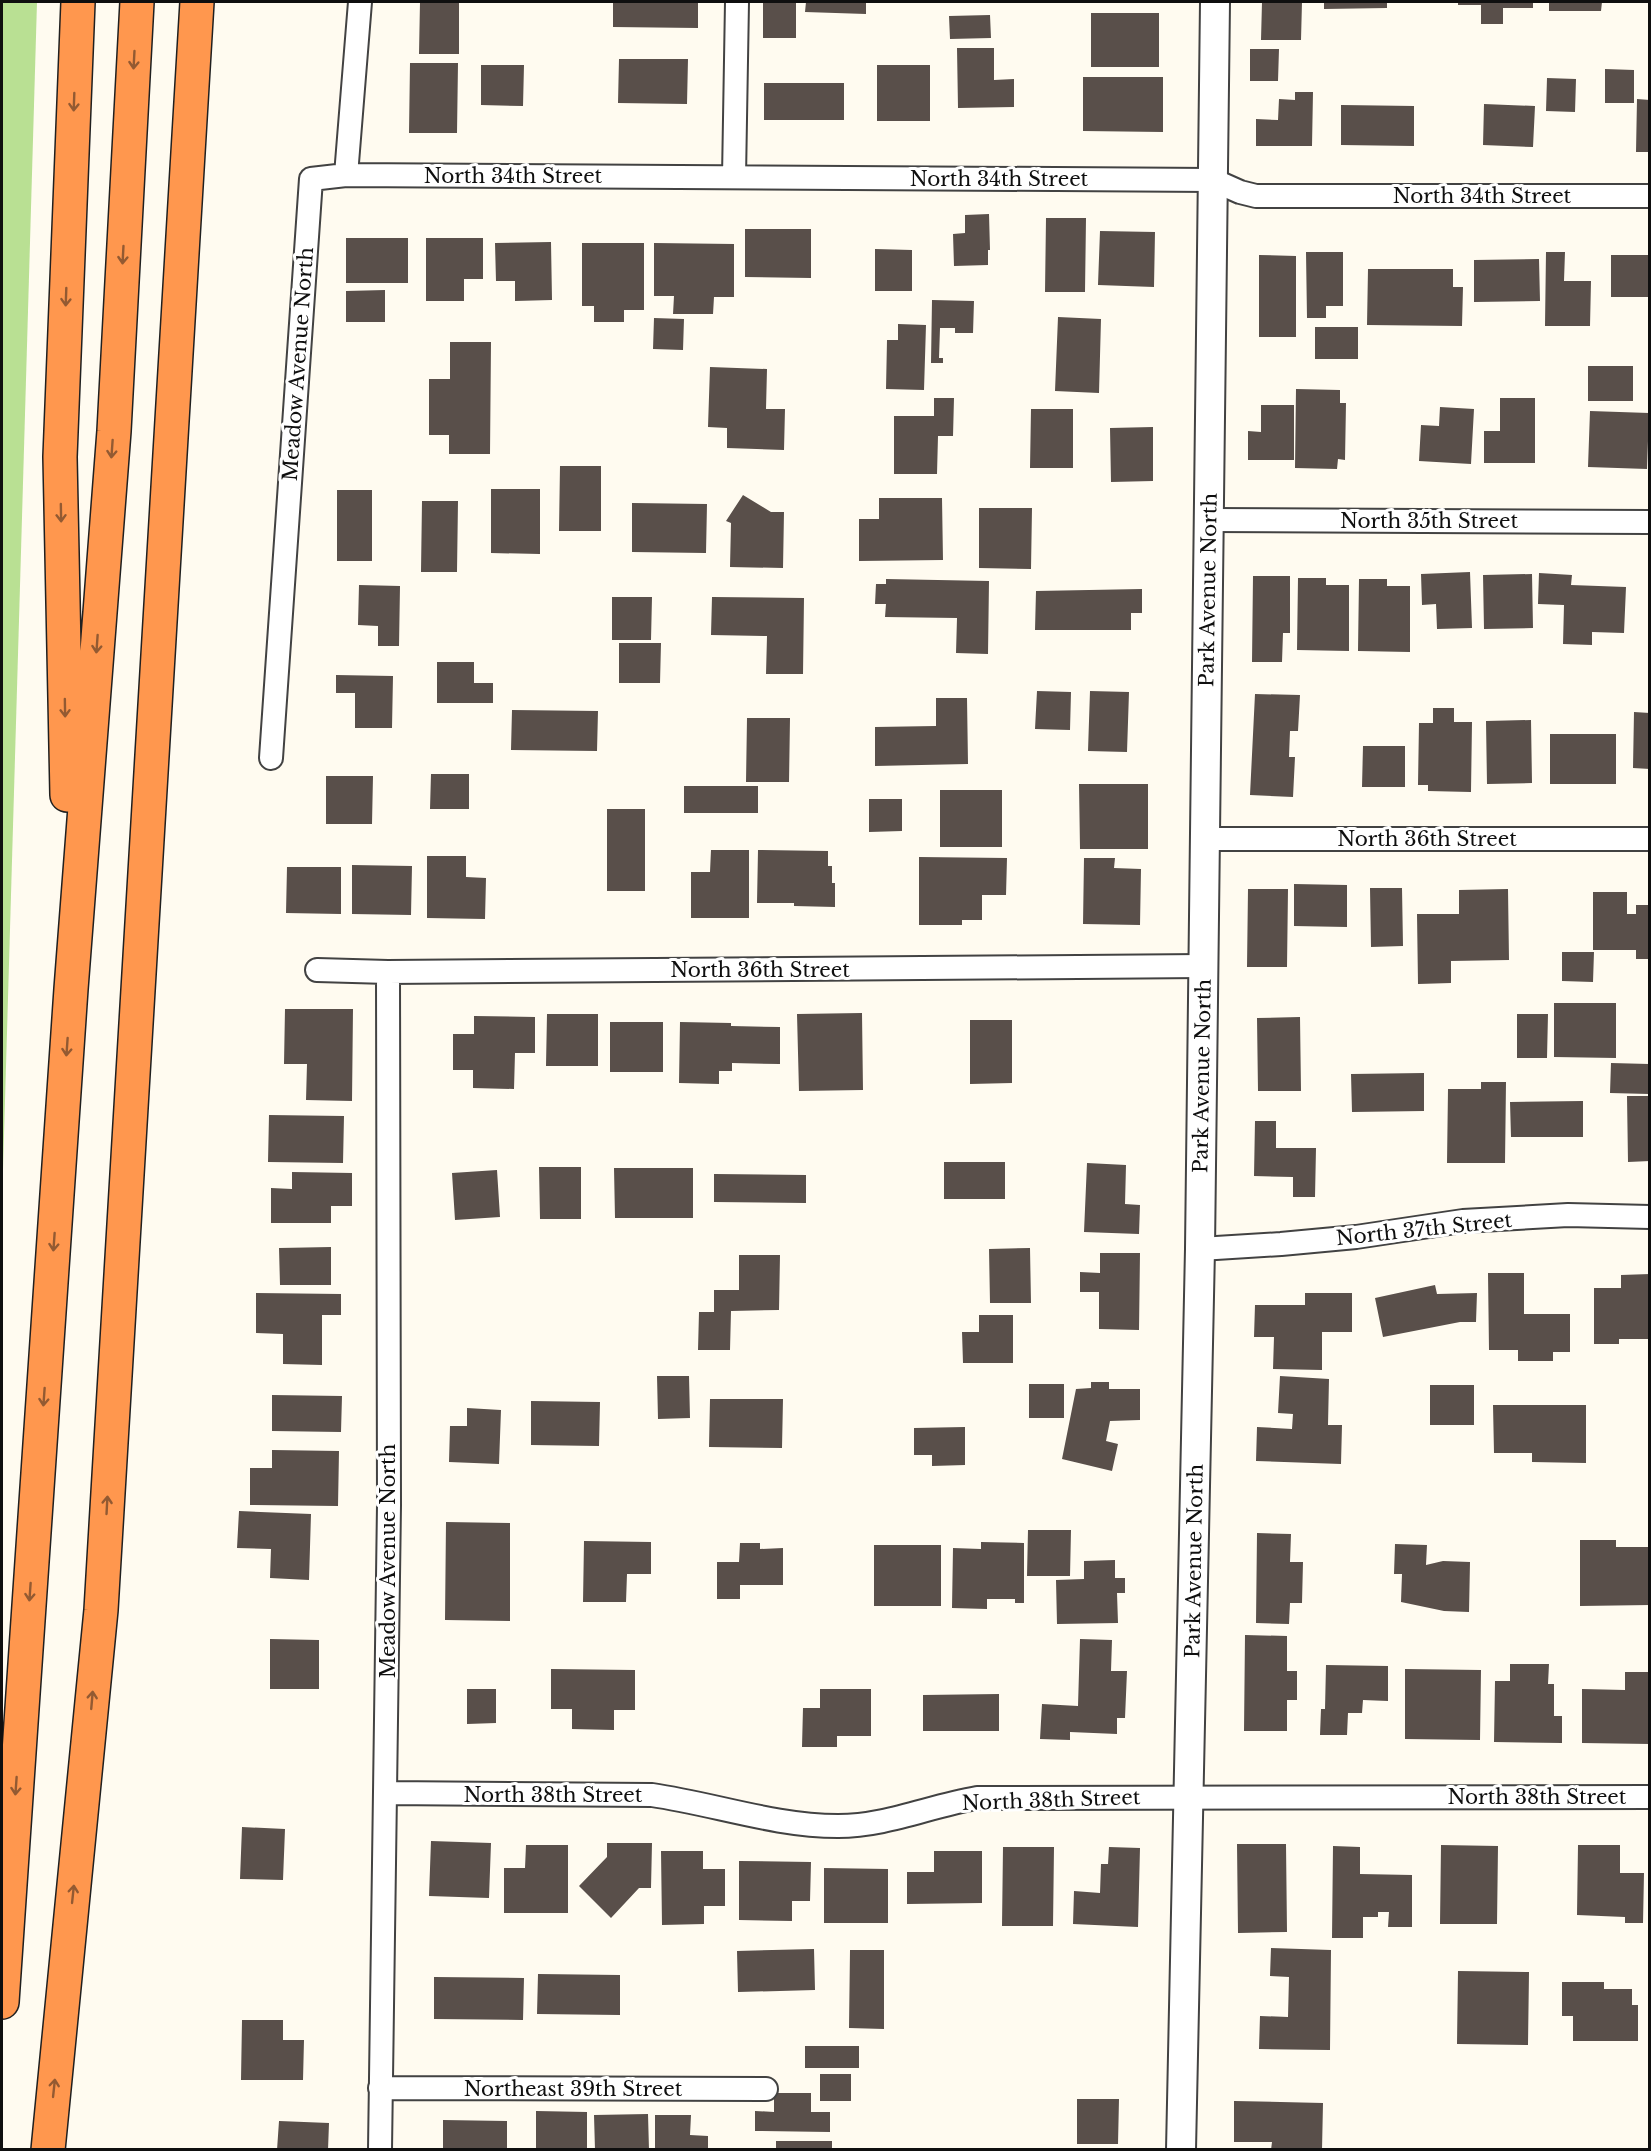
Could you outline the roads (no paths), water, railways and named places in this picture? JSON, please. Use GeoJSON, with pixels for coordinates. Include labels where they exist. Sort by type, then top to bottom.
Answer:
{"type":"FeatureCollection","features":[{"type":"Feature","properties":{"kind":"highway"},"geometry":{"type":"LineString","coordinates":[[71,989],[60,457],[78,2]]}},
{"type":"Feature","properties":{"kind":"highway"},"geometry":{"type":"LineString","coordinates":[[2,2002],[71,989],[114,430],[137,2]]}},
{"type":"Feature","properties":{"kind":"highway"},"geometry":{"type":"LineString","coordinates":[[48,2148],[100,1610],[197,2]]}},
{"type":"Feature","properties":{"kind":"highway"},"geometry":{"type":"LineString","coordinates":[[192,97],[203,2]]}},
{"type":"Feature","properties":{"kind":"street"},"geometry":{"type":"LineString","coordinates":[[346,175],[360,2]]}},
{"type":"Feature","properties":{"kind":"street"},"geometry":{"type":"LineString","coordinates":[[734,177],[736,2]]}},
{"type":"Feature","properties":{"kind":"street","name":"Park Avenue North"},"geometry":{"type":"LineString","coordinates":[[1181,2150],[1200,1249],[1215,2]]}},
{"type":"Feature","properties":{"kind":"street","name":"North 34th Street"},"geometry":{"type":"LineString","coordinates":[[346,175],[1213,180],[1240,192],[1256,196],[1650,196]]}},
{"type":"Feature","properties":{"kind":"street","name":"Meadow Avenue North"},"geometry":{"type":"LineString","coordinates":[[271,758],[311,179],[346,175]]}},
{"type":"Feature","properties":{"kind":"street","name":"North 35th Street"},"geometry":{"type":"LineString","coordinates":[[1209,520],[1650,522]]}},
{"type":"Feature","properties":{"kind":"street","name":"North 36th Street"},"geometry":{"type":"LineString","coordinates":[[1205,839],[1650,839]]}},
{"type":"Feature","properties":{"kind":"street","name":"North 36th Street"},"geometry":{"type":"LineString","coordinates":[[317,970],[388,972],[1203,966]]}},
{"type":"Feature","properties":{"kind":"street","name":"Meadow Avenue North"},"geometry":{"type":"LineString","coordinates":[[380,2150],[389,1505],[388,972]]}},
{"type":"Feature","properties":{"kind":"street","name":"North 37th Street"},"geometry":{"type":"LineString","coordinates":[[1200,1249],[1356,1237],[1463,1221],[1568,1215],[1650,1217]]}},
{"type":"Feature","properties":{"kind":"street","name":"North 38th Street"},"geometry":{"type":"LineString","coordinates":[[386,1793],[652,1795],[687,1800],[729,1812],[783,1821],[837,1826],[878,1822],[911,1815],[952,1802],[976,1798],[1650,1797]]}},
{"type":"Feature","properties":{"kind":"street","name":"Northeast 39th Street"},"geometry":{"type":"LineString","coordinates":[[380,2088],[766,2089]]}}]}
